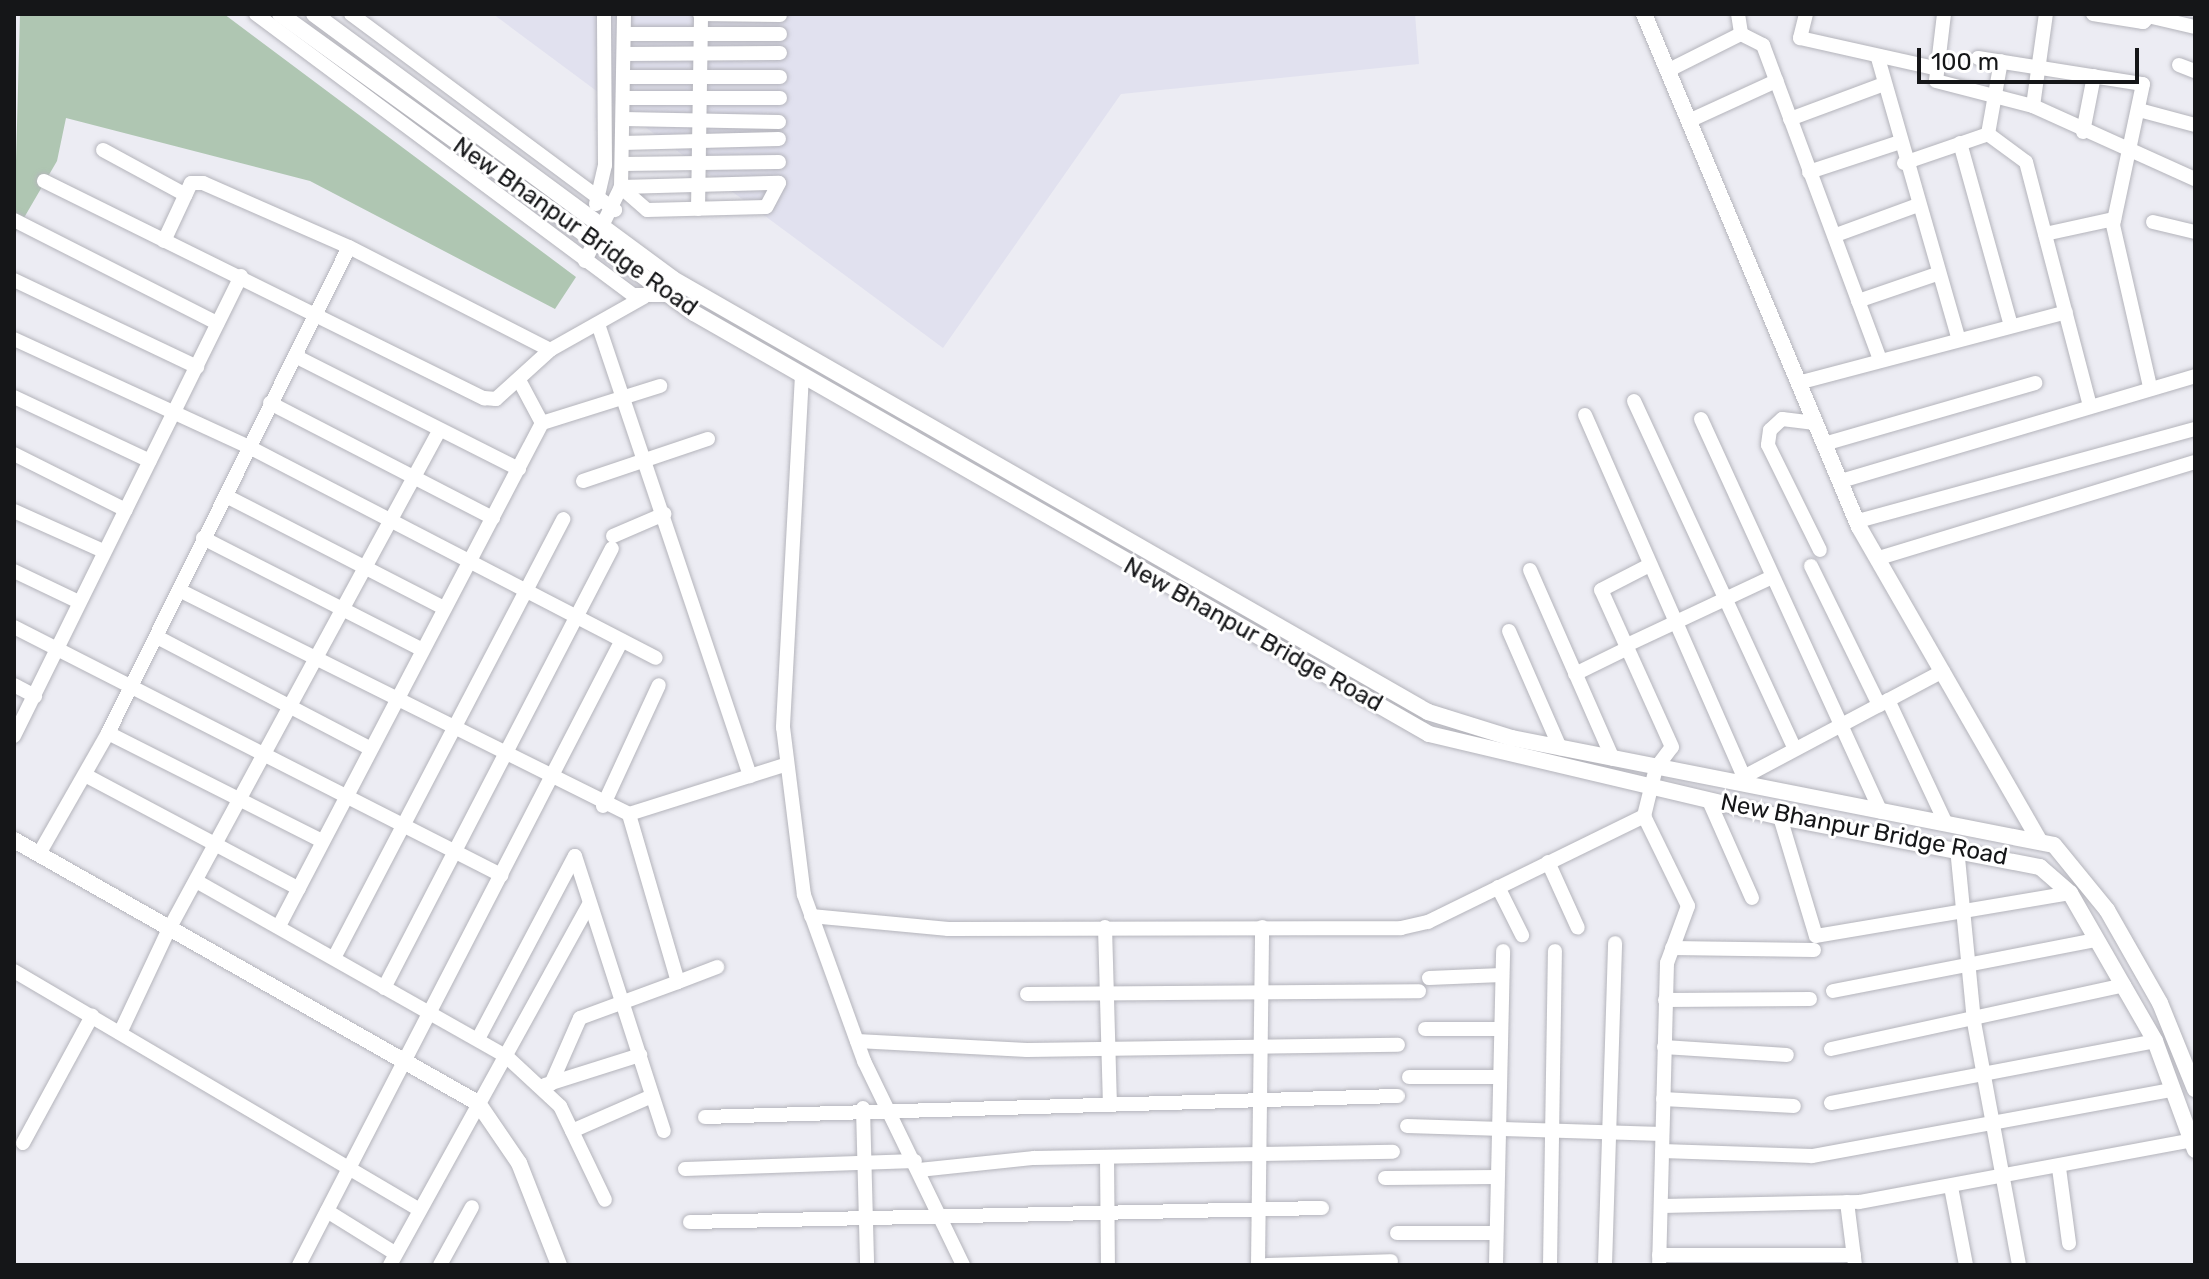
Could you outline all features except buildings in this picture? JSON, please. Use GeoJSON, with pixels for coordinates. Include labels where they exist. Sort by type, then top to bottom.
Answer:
{"type":"FeatureCollection","features":[{"type":"Feature","properties":{"kind":"street"},"geometry":{"type":"LineString","coordinates":[[256,14],[585,261],[644,297]]}},
{"type":"Feature","properties":{"kind":"street","name":"New Bhanpur Bridge Road"},"geometry":{"type":"LineString","coordinates":[[280,14],[578,233],[600,239],[1240,609],[1449,721],[1656,768],[1738,780],[1881,812],[2039,840],[2068,855],[2107,910],[2160,1003],[2195,1089]]}},
{"type":"Feature","properties":{"kind":"street","name":"New Bhanpur Bridge Road"},"geometry":{"type":"LineString","coordinates":[[314,14],[586,217],[600,239],[666,295],[1231,624],[1429,734],[1780,817],[1957,848],[2040,867],[2070,893],[2124,985],[2155,1041],[2194,1145]]}},
{"type":"Feature","properties":{"kind":"street"},"geometry":{"type":"LineString","coordinates":[[351,14],[615,210]]}},
{"type":"Feature","properties":{"kind":"street"},"geometry":{"type":"LineString","coordinates":[[568,248],[599,200],[604,14]]}},
{"type":"Feature","properties":{"kind":"street"},"geometry":{"type":"LineString","coordinates":[[585,261],[615,210],[621,187],[624,14]]}},
{"type":"Feature","properties":{"kind":"street"},"geometry":{"type":"LineString","coordinates":[[698,209],[700,14],[780,15]]}},
{"type":"Feature","properties":{"kind":"street"},"geometry":{"type":"LineString","coordinates":[[1644,14],[1671,69],[1798,383],[1858,521],[2039,840]]}},
{"type":"Feature","properties":{"kind":"street"},"geometry":{"type":"LineString","coordinates":[[1738,14],[1741,34]]}},
{"type":"Feature","properties":{"kind":"street"},"geometry":{"type":"LineString","coordinates":[[1806,14],[1800,38],[1878,58],[1934,68]]}},
{"type":"Feature","properties":{"kind":"street"},"geometry":{"type":"LineString","coordinates":[[1944,14],[1934,68],[1936,81],[2033,106],[2083,132],[2133,146],[2163,170],[2195,179]]}},
{"type":"Feature","properties":{"kind":"street"},"geometry":{"type":"LineString","coordinates":[[2033,106],[2046,14]]}},
{"type":"Feature","properties":{"kind":"street"},"geometry":{"type":"LineString","coordinates":[[2093,14],[2152,15],[2195,27]]}},
{"type":"Feature","properties":{"kind":"street"},"geometry":{"type":"LineString","coordinates":[[624,34],[780,34]]}},
{"type":"Feature","properties":{"kind":"street"},"geometry":{"type":"LineString","coordinates":[[1671,69],[1741,34]]}},
{"type":"Feature","properties":{"kind":"street"},"geometry":{"type":"LineString","coordinates":[[1741,34],[1763,45],[1880,360]]}},
{"type":"Feature","properties":{"kind":"street"},"geometry":{"type":"LineString","coordinates":[[624,54],[780,53]]}},
{"type":"Feature","properties":{"kind":"street"},"geometry":{"type":"LineString","coordinates":[[1878,58],[1904,163],[1959,340]]}},
{"type":"Feature","properties":{"kind":"street"},"geometry":{"type":"LineString","coordinates":[[1978,58],[2143,84],[2133,146],[2114,219],[2150,386]]}},
{"type":"Feature","properties":{"kind":"street"},"geometry":{"type":"LineString","coordinates":[[1988,134],[1992,96],[2001,61]]}},
{"type":"Feature","properties":{"kind":"street"},"geometry":{"type":"LineString","coordinates":[[2179,65],[2195,71]]}},
{"type":"Feature","properties":{"kind":"street"},"geometry":{"type":"LineString","coordinates":[[2083,132],[2094,76]]}},
{"type":"Feature","properties":{"kind":"street"},"geometry":{"type":"LineString","coordinates":[[623,77],[780,77]]}},
{"type":"Feature","properties":{"kind":"street"},"geometry":{"type":"LineString","coordinates":[[1691,120],[1776,81]]}},
{"type":"Feature","properties":{"kind":"street"},"geometry":{"type":"LineString","coordinates":[[1790,119],[1884,84]]}},
{"type":"Feature","properties":{"kind":"street"},"geometry":{"type":"LineString","coordinates":[[623,98],[780,98]]}},
{"type":"Feature","properties":{"kind":"street"},"geometry":{"type":"LineString","coordinates":[[2139,110],[2195,125]]}},
{"type":"Feature","properties":{"kind":"street"},"geometry":{"type":"LineString","coordinates":[[623,119],[779,122]]}},
{"type":"Feature","properties":{"kind":"street"},"geometry":{"type":"LineString","coordinates":[[1904,163],[1988,134]]}},
{"type":"Feature","properties":{"kind":"street"},"geometry":{"type":"LineString","coordinates":[[1988,134],[2026,162],[2090,406]]}},
{"type":"Feature","properties":{"kind":"street"},"geometry":{"type":"LineString","coordinates":[[622,143],[779,139]]}},
{"type":"Feature","properties":{"kind":"street"},"geometry":{"type":"LineString","coordinates":[[1809,172],[1900,142]]}},
{"type":"Feature","properties":{"kind":"street"},"geometry":{"type":"LineString","coordinates":[[1960,143],[2011,326]]}},
{"type":"Feature","properties":{"kind":"street"},"geometry":{"type":"LineString","coordinates":[[103,150],[186,195]]}},
{"type":"Feature","properties":{"kind":"street"},"geometry":{"type":"LineString","coordinates":[[622,164],[779,162]]}},
{"type":"Feature","properties":{"kind":"street"},"geometry":{"type":"LineString","coordinates":[[44,181],[164,241],[317,310],[484,398],[496,399],[550,350],[644,297],[666,295]]}},
{"type":"Feature","properties":{"kind":"street"},"geometry":{"type":"LineString","coordinates":[[164,241],[191,183],[203,183],[349,247],[550,350]]}},
{"type":"Feature","properties":{"kind":"street"},"geometry":{"type":"LineString","coordinates":[[779,183],[766,207],[698,209],[647,210],[621,187],[698,184],[779,183]]}},
{"type":"Feature","properties":{"kind":"street"},"geometry":{"type":"LineString","coordinates":[[1836,235],[1918,205]]}},
{"type":"Feature","properties":{"kind":"street"},"geometry":{"type":"LineString","coordinates":[[2045,234],[2114,219]]}},
{"type":"Feature","properties":{"kind":"street"},"geometry":{"type":"LineString","coordinates":[[14,220],[217,323]]}},
{"type":"Feature","properties":{"kind":"street"},"geometry":{"type":"LineString","coordinates":[[2153,222],[2195,232]]}},
{"type":"Feature","properties":{"kind":"street"},"geometry":{"type":"LineString","coordinates":[[39,854],[108,733],[349,247]]}},
{"type":"Feature","properties":{"kind":"street"},"geometry":{"type":"LineString","coordinates":[[1858,301],[1937,274]]}},
{"type":"Feature","properties":{"kind":"street"},"geometry":{"type":"LineString","coordinates":[[14,736],[101,550],[126,510],[241,276]]}},
{"type":"Feature","properties":{"kind":"street"},"geometry":{"type":"LineString","coordinates":[[14,280],[197,367]]}},
{"type":"Feature","properties":{"kind":"street"},"geometry":{"type":"LineString","coordinates":[[1798,383],[2066,312]]}},
{"type":"Feature","properties":{"kind":"street"},"geometry":{"type":"LineString","coordinates":[[598,324],[750,776]]}},
{"type":"Feature","properties":{"kind":"street"},"geometry":{"type":"LineString","coordinates":[[14,339],[173,416],[249,447],[390,523],[656,658]]}},
{"type":"Feature","properties":{"kind":"street"},"geometry":{"type":"LineString","coordinates":[[295,356],[519,469]]}},
{"type":"Feature","properties":{"kind":"street"},"geometry":{"type":"LineString","coordinates":[[802,375],[784,597],[784,765],[811,916],[857,1041],[942,1215],[963,1265]]}},
{"type":"Feature","properties":{"kind":"street"},"geometry":{"type":"LineString","coordinates":[[1841,481],[2150,386],[2195,376]]}},
{"type":"Feature","properties":{"kind":"street"},"geometry":{"type":"LineString","coordinates":[[519,380],[542,423]]}},
{"type":"Feature","properties":{"kind":"street"},"geometry":{"type":"LineString","coordinates":[[1824,444],[2035,383]]}},
{"type":"Feature","properties":{"kind":"street"},"geometry":{"type":"LineString","coordinates":[[279,926],[345,792],[397,701],[421,649],[542,423],[660,386]]}},
{"type":"Feature","properties":{"kind":"street"},"geometry":{"type":"LineString","coordinates":[[14,397],[150,461]]}},
{"type":"Feature","properties":{"kind":"street"},"geometry":{"type":"LineString","coordinates":[[1634,401],[1795,749]]}},
{"type":"Feature","properties":{"kind":"street"},"geometry":{"type":"LineString","coordinates":[[270,403],[493,518]]}},
{"type":"Feature","properties":{"kind":"street"},"geometry":{"type":"LineString","coordinates":[[1585,415],[1738,780],[1943,671]]}},
{"type":"Feature","properties":{"kind":"street"},"geometry":{"type":"LineString","coordinates":[[1701,419],[1881,812]]}},
{"type":"Feature","properties":{"kind":"street"},"geometry":{"type":"LineString","coordinates":[[1815,423],[1782,419],[1770,430],[1768,445],[1820,550]]}},
{"type":"Feature","properties":{"kind":"street"},"geometry":{"type":"LineString","coordinates":[[1858,521],[2195,429]]}},
{"type":"Feature","properties":{"kind":"street"},"geometry":{"type":"LineString","coordinates":[[120,1033],[168,931],[221,846],[319,662],[340,613],[439,431]]}},
{"type":"Feature","properties":{"kind":"street"},"geometry":{"type":"LineString","coordinates":[[583,481],[708,439]]}},
{"type":"Feature","properties":{"kind":"street"},"geometry":{"type":"LineString","coordinates":[[14,454],[126,510]]}},
{"type":"Feature","properties":{"kind":"street"},"geometry":{"type":"LineString","coordinates":[[1879,558],[2195,462]]}},
{"type":"Feature","properties":{"kind":"street"},"geometry":{"type":"LineString","coordinates":[[226,496],[364,570],[444,608]]}},
{"type":"Feature","properties":{"kind":"street"},"geometry":{"type":"LineString","coordinates":[[14,511],[101,550]]}},
{"type":"Feature","properties":{"kind":"street"},"geometry":{"type":"LineString","coordinates":[[384,988],[453,848],[506,754],[613,542],[664,514]]}},
{"type":"Feature","properties":{"kind":"street"},"geometry":{"type":"LineString","coordinates":[[335,956],[401,826],[528,592],[563,519]]}},
{"type":"Feature","properties":{"kind":"street"},"geometry":{"type":"LineString","coordinates":[[203,538],[340,613],[421,649]]}},
{"type":"Feature","properties":{"kind":"street"},"geometry":{"type":"LineString","coordinates":[[1648,566],[1601,590],[1672,747],[1656,768],[1644,816],[1688,906],[1672,948],[1665,1000],[1659,1260],[1855,1260],[1847,1202]]}},
{"type":"Feature","properties":{"kind":"street"},"geometry":{"type":"LineString","coordinates":[[1811,566],[1946,824]]}},
{"type":"Feature","properties":{"kind":"street"},"geometry":{"type":"LineString","coordinates":[[1530,570],[1613,759]]}},
{"type":"Feature","properties":{"kind":"street"},"geometry":{"type":"LineString","coordinates":[[14,571],[79,602]]}},
{"type":"Feature","properties":{"kind":"street"},"geometry":{"type":"LineString","coordinates":[[1575,674],[1674,622],[1772,577]]}},
{"type":"Feature","properties":{"kind":"street"},"geometry":{"type":"LineString","coordinates":[[179,590],[397,701],[455,725],[603,806],[629,814],[784,765]]}},
{"type":"Feature","properties":{"kind":"street"},"geometry":{"type":"LineString","coordinates":[[1231,624],[1240,609]]}},
{"type":"Feature","properties":{"kind":"street"},"geometry":{"type":"LineString","coordinates":[[14,627],[269,751],[401,826],[453,848],[501,875]]}},
{"type":"Feature","properties":{"kind":"street"},"geometry":{"type":"LineString","coordinates":[[1509,631],[1560,748]]}},
{"type":"Feature","properties":{"kind":"street"},"geometry":{"type":"LineString","coordinates":[[157,637],[369,748]]}},
{"type":"Feature","properties":{"kind":"street"},"geometry":{"type":"LineString","coordinates":[[299,1265],[405,1068],[431,1010],[621,642]]}},
{"type":"Feature","properties":{"kind":"street"},"geometry":{"type":"LineString","coordinates":[[14,685],[35,696]]}},
{"type":"Feature","properties":{"kind":"street"},"geometry":{"type":"LineString","coordinates":[[603,806],[659,685]]}},
{"type":"Feature","properties":{"kind":"street"},"geometry":{"type":"LineString","coordinates":[[108,733],[320,840]]}},
{"type":"Feature","properties":{"kind":"street"},"geometry":{"type":"LineString","coordinates":[[85,775],[299,889]]}},
{"type":"Feature","properties":{"kind":"street"},"geometry":{"type":"LineString","coordinates":[[1709,801],[1752,898]]}},
{"type":"Feature","properties":{"kind":"street"},"geometry":{"type":"LineString","coordinates":[[629,814],[678,982]]}},
{"type":"Feature","properties":{"kind":"street"},"geometry":{"type":"LineString","coordinates":[[811,916],[948,929],[1401,928],[1498,887],[1644,816]]}},
{"type":"Feature","properties":{"kind":"street"},"geometry":{"type":"LineString","coordinates":[[1780,817],[1816,936],[1960,907],[2070,893]]}},
{"type":"Feature","properties":{"kind":"street"},"geometry":{"type":"LineString","coordinates":[[14,840],[405,1068],[478,1103],[519,1163],[559,1265]]}},
{"type":"Feature","properties":{"kind":"street"},"geometry":{"type":"LineString","coordinates":[[1957,848],[1960,907],[1974,1022],[2006,1179],[2019,1265]]}},
{"type":"Feature","properties":{"kind":"street"},"geometry":{"type":"LineString","coordinates":[[478,1039],[570,856],[664,1131]]}},
{"type":"Feature","properties":{"kind":"street"},"geometry":{"type":"LineString","coordinates":[[1548,862],[1578,928]]}},
{"type":"Feature","properties":{"kind":"street"},"geometry":{"type":"LineString","coordinates":[[198,882],[335,956],[384,988],[431,1010],[506,1056],[545,1085],[572,1131],[605,1200]]}},
{"type":"Feature","properties":{"kind":"street"},"geometry":{"type":"LineString","coordinates":[[1498,887],[1522,935]]}},
{"type":"Feature","properties":{"kind":"street"},"geometry":{"type":"LineString","coordinates":[[327,1211],[393,1259],[589,905]]}},
{"type":"Feature","properties":{"kind":"street"},"geometry":{"type":"LineString","coordinates":[[1105,927],[1110,1103]]}},
{"type":"Feature","properties":{"kind":"street"},"geometry":{"type":"LineString","coordinates":[[1258,1265],[1257,1102],[1262,927]]}},
{"type":"Feature","properties":{"kind":"street"},"geometry":{"type":"LineString","coordinates":[[1833,991],[2096,940]]}},
{"type":"Feature","properties":{"kind":"street"},"geometry":{"type":"LineString","coordinates":[[1605,1265],[1615,943]]}},
{"type":"Feature","properties":{"kind":"street"},"geometry":{"type":"LineString","coordinates":[[1672,948],[1814,950]]}},
{"type":"Feature","properties":{"kind":"street"},"geometry":{"type":"LineString","coordinates":[[1496,1265],[1503,951]]}},
{"type":"Feature","properties":{"kind":"street"},"geometry":{"type":"LineString","coordinates":[[1550,1265],[1555,951]]}},
{"type":"Feature","properties":{"kind":"street"},"geometry":{"type":"LineString","coordinates":[[545,1085],[578,1019],[717,967]]}},
{"type":"Feature","properties":{"kind":"street"},"geometry":{"type":"LineString","coordinates":[[14,971],[420,1210]]}},
{"type":"Feature","properties":{"kind":"street"},"geometry":{"type":"LineString","coordinates":[[1429,978],[1502,975]]}},
{"type":"Feature","properties":{"kind":"street"},"geometry":{"type":"LineString","coordinates":[[1831,1049],[1974,1022],[2124,985]]}},
{"type":"Feature","properties":{"kind":"street"},"geometry":{"type":"LineString","coordinates":[[1027,994],[1419,991]]}},
{"type":"Feature","properties":{"kind":"street"},"geometry":{"type":"LineString","coordinates":[[1665,1000],[1810,999]]}},
{"type":"Feature","properties":{"kind":"street"},"geometry":{"type":"LineString","coordinates":[[23,1143],[92,1016]]}},
{"type":"Feature","properties":{"kind":"street"},"geometry":{"type":"LineString","coordinates":[[1425,1029],[1501,1029]]}},
{"type":"Feature","properties":{"kind":"street"},"geometry":{"type":"LineString","coordinates":[[857,1041],[1109,1047],[1398,1045]]}},
{"type":"Feature","properties":{"kind":"street"},"geometry":{"type":"LineString","coordinates":[[1831,1103],[1985,1071],[2155,1041]]}},
{"type":"Feature","properties":{"kind":"street"},"geometry":{"type":"LineString","coordinates":[[1664,1047],[1787,1055]]}},
{"type":"Feature","properties":{"kind":"street"},"geometry":{"type":"LineString","coordinates":[[545,1085],[640,1055]]}},
{"type":"Feature","properties":{"kind":"street"},"geometry":{"type":"LineString","coordinates":[[1409,1077],[1499,1077]]}},
{"type":"Feature","properties":{"kind":"street"},"geometry":{"type":"LineString","coordinates":[[1662,1151],[1812,1156],[2173,1090]]}},
{"type":"Feature","properties":{"kind":"street"},"geometry":{"type":"LineString","coordinates":[[572,1131],[652,1096]]}},
{"type":"Feature","properties":{"kind":"street"},"geometry":{"type":"LineString","coordinates":[[705,1117],[888,1107],[1257,1102],[1398,1096]]}},
{"type":"Feature","properties":{"kind":"street"},"geometry":{"type":"LineString","coordinates":[[1663,1099],[1794,1106]]}},
{"type":"Feature","properties":{"kind":"street"},"geometry":{"type":"LineString","coordinates":[[863,1108],[867,1265]]}},
{"type":"Feature","properties":{"kind":"street"},"geometry":{"type":"LineString","coordinates":[[1407,1126],[1662,1134]]}},
{"type":"Feature","properties":{"kind":"street"},"geometry":{"type":"LineString","coordinates":[[1662,1206],[1847,1202],[2006,1179],[2194,1145]]}},
{"type":"Feature","properties":{"kind":"street"},"geometry":{"type":"LineString","coordinates":[[685,1169],[863,1164],[917,1166],[1107,1157],[1393,1152]]}},
{"type":"Feature","properties":{"kind":"street"},"geometry":{"type":"LineString","coordinates":[[1107,1157],[1108,1265]]}},
{"type":"Feature","properties":{"kind":"street"},"geometry":{"type":"LineString","coordinates":[[2059,1168],[2069,1243]]}},
{"type":"Feature","properties":{"kind":"street"},"geometry":{"type":"LineString","coordinates":[[1385,1178],[1496,1177]]}},
{"type":"Feature","properties":{"kind":"street"},"geometry":{"type":"LineString","coordinates":[[1951,1187],[1966,1265]]}},
{"type":"Feature","properties":{"kind":"street"},"geometry":{"type":"LineString","coordinates":[[440,1265],[472,1207]]}},
{"type":"Feature","properties":{"kind":"street"},"geometry":{"type":"LineString","coordinates":[[690,1222],[1322,1208]]}},
{"type":"Feature","properties":{"kind":"street"},"geometry":{"type":"LineString","coordinates":[[1397,1233],[1496,1233]]}},
{"type":"Feature","properties":{"kind":"street"},"geometry":{"type":"LineString","coordinates":[[1267,1265],[1391,1261]]}},
{"type":"Feature","properties":{"kind":"shaded area"},"geometry":{"type":"Polygon","coordinates":[[[493,14],[1415,14],[1419,64],[1121,94],[943,348],[493,14]]]}},
{"type":"Feature","properties":{"kind":"green space"},"geometry":{"type":"Polygon","coordinates":[[[20,14],[224,14],[576,277],[555,309],[310,181],[66,118],[57,161],[14,235],[20,14]]]}}]}
